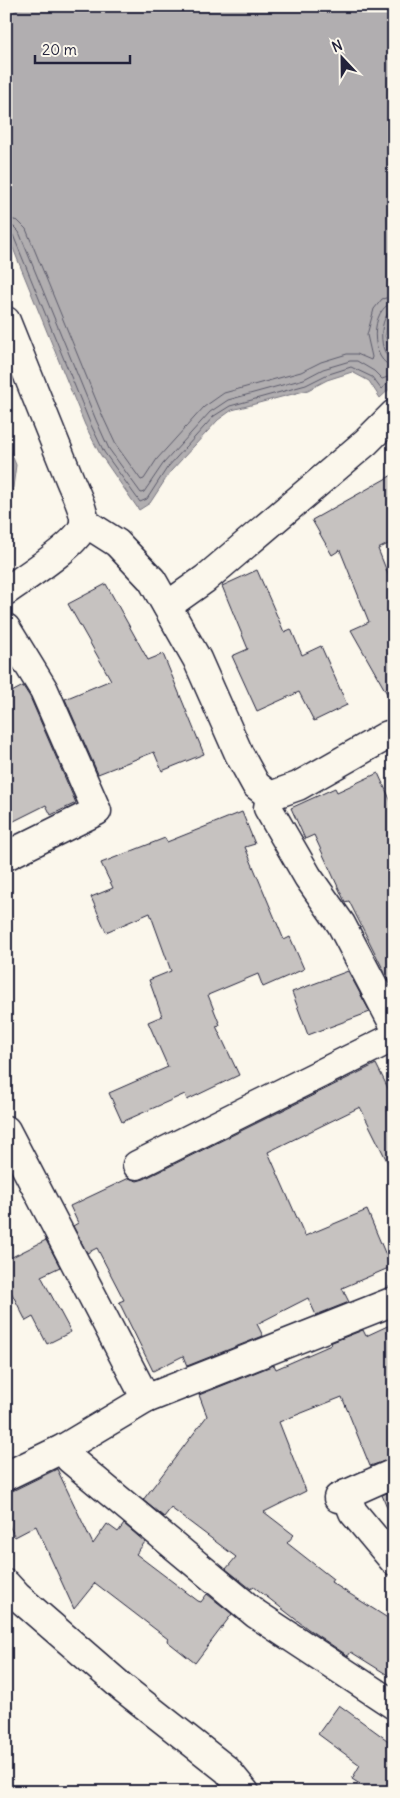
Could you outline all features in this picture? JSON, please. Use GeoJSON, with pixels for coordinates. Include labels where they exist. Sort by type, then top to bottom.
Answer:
{"type":"FeatureCollection","features":[{"type":"Feature","properties":{"kind":"street"},"geometry":{"type":"LineString","coordinates":[[6,321],[74,488],[84,522],[117,543],[152,580],[197,659],[239,754],[256,785],[270,796]]}},
{"type":"Feature","properties":{"kind":"street"},"geometry":{"type":"LineString","coordinates":[[167,606],[205,580],[366,442],[394,414]]}},
{"type":"Feature","properties":{"kind":"street"},"geometry":{"type":"LineString","coordinates":[[6,591],[77,537],[84,522]]}},
{"type":"Feature","properties":{"kind":"street"},"geometry":{"type":"LineString","coordinates":[[6,628],[44,690],[97,811],[6,856]]}},
{"type":"Feature","properties":{"kind":"street"},"geometry":{"type":"LineString","coordinates":[[270,796],[298,786],[388,735],[394,738]]}},
{"type":"Feature","properties":{"kind":"street"},"geometry":{"type":"LineString","coordinates":[[270,796],[268,808],[308,877],[341,924],[394,1025]]}},
{"type":"Feature","properties":{"kind":"street"},"geometry":{"type":"LineString","coordinates":[[137,1165],[394,1037]]}},
{"type":"Feature","properties":{"kind":"street"},"geometry":{"type":"LineString","coordinates":[[6,1130],[146,1399]]}},
{"type":"Feature","properties":{"kind":"street"},"geometry":{"type":"LineString","coordinates":[[6,1476],[64,1448],[146,1399],[394,1300]]}},
{"type":"Feature","properties":{"kind":"street"},"geometry":{"type":"LineString","coordinates":[[64,1448],[70,1459],[256,1614],[394,1706]]}},
{"type":"Feature","properties":{"kind":"street"},"geometry":{"type":"LineString","coordinates":[[394,1473],[342,1496],[394,1561]]}},
{"type":"Feature","properties":{"kind":"street"},"geometry":{"type":"LineString","coordinates":[[6,1584],[17,1596],[123,1688],[227,1770],[245,1792]]}},
{"type":"Feature","properties":{"kind":"water"},"geometry":{"type":"Polygon","coordinates":[[[27,6],[394,6],[394,307],[385,336],[394,360],[394,385],[380,398],[369,381],[352,372],[327,380],[308,390],[232,410],[218,420],[171,471],[150,503],[139,510],[100,454],[85,425],[6,231],[6,15],[27,6]]]}},
{"type":"Feature","properties":{"kind":"water"},"geometry":{"type":"Polygon","coordinates":[[[6,440],[16,465],[6,539],[6,440]]]}},
{"type":"Feature","properties":{"kind":"building"},"geometry":{"type":"Polygon","coordinates":[[[394,474],[394,541],[378,549],[394,589],[394,706],[351,630],[369,622],[340,550],[332,555],[312,520],[394,474]]]}},
{"type":"Feature","properties":{"kind":"building"},"geometry":{"type":"Polygon","coordinates":[[[257,570],[284,632],[291,629],[302,655],[321,646],[347,705],[314,721],[299,692],[257,711],[232,656],[248,649],[222,586],[257,570]]]}},
{"type":"Feature","properties":{"kind":"building"},"geometry":{"type":"Polygon","coordinates":[[[106,584],[148,660],[163,654],[204,754],[162,771],[154,752],[98,774],[65,699],[111,680],[68,604],[106,584]]]}},
{"type":"Feature","properties":{"kind":"building"},"geometry":{"type":"Polygon","coordinates":[[[23,686],[30,697],[76,803],[51,815],[46,805],[6,825],[6,695],[23,686]]]}},
{"type":"Feature","properties":{"kind":"building"},"geometry":{"type":"Polygon","coordinates":[[[378,773],[394,808],[394,991],[349,901],[345,902],[314,835],[305,839],[291,808],[335,788],[337,792],[378,773]]]}},
{"type":"Feature","properties":{"kind":"building"},"geometry":{"type":"Polygon","coordinates":[[[242,812],[255,844],[245,847],[284,940],[290,937],[304,969],[263,987],[258,974],[208,995],[220,1025],[216,1026],[239,1075],[187,1100],[185,1094],[122,1122],[109,1093],[168,1067],[148,1022],[162,1016],[149,980],[171,971],[150,913],[106,932],[91,897],[113,888],[101,863],[165,838],[167,842],[242,812]]]}},
{"type":"Feature","properties":{"kind":"building"},"geometry":{"type":"Polygon","coordinates":[[[348,971],[370,1012],[308,1035],[292,992],[348,971]]]}},
{"type":"Feature","properties":{"kind":"building"},"geometry":{"type":"Polygon","coordinates":[[[376,1064],[394,1100],[394,1175],[360,1107],[268,1152],[305,1236],[367,1210],[391,1267],[342,1288],[349,1302],[316,1315],[308,1298],[257,1324],[263,1336],[187,1366],[183,1356],[153,1371],[119,1302],[124,1300],[97,1248],[87,1253],[73,1226],[78,1223],[70,1206],[129,1178],[137,1181],[144,1179],[376,1064]]]}},
{"type":"Feature","properties":{"kind":"building"},"geometry":{"type":"Polygon","coordinates":[[[46,1240],[60,1267],[41,1276],[71,1332],[47,1344],[33,1317],[26,1321],[6,1282],[6,1260],[46,1240]]]}},
{"type":"Feature","properties":{"kind":"building"},"geometry":{"type":"Polygon","coordinates":[[[394,1323],[394,1458],[370,1466],[342,1397],[279,1422],[306,1491],[264,1512],[294,1535],[287,1543],[333,1579],[331,1582],[394,1622],[394,1679],[351,1652],[348,1656],[308,1629],[253,1586],[251,1589],[226,1569],[236,1557],[171,1508],[164,1517],[143,1500],[207,1416],[199,1395],[274,1365],[276,1369],[331,1345],[330,1343],[363,1330],[366,1336],[394,1323]]]}},
{"type":"Feature","properties":{"kind":"building"},"geometry":{"type":"Polygon","coordinates":[[[57,1469],[93,1544],[107,1524],[118,1532],[124,1524],[145,1542],[136,1554],[198,1601],[201,1602],[207,1594],[232,1614],[195,1663],[167,1641],[168,1639],[95,1583],[74,1609],[36,1526],[15,1537],[6,1520],[6,1494],[57,1469]]]}},
{"type":"Feature","properties":{"kind":"building"},"geometry":{"type":"Polygon","coordinates":[[[394,1490],[394,1521],[393,1521],[382,1495],[394,1490]]]}},
{"type":"Feature","properties":{"kind":"building"},"geometry":{"type":"Polygon","coordinates":[[[339,1705],[394,1745],[394,1792],[372,1792],[352,1779],[360,1765],[318,1734],[339,1705]]]}}]}
